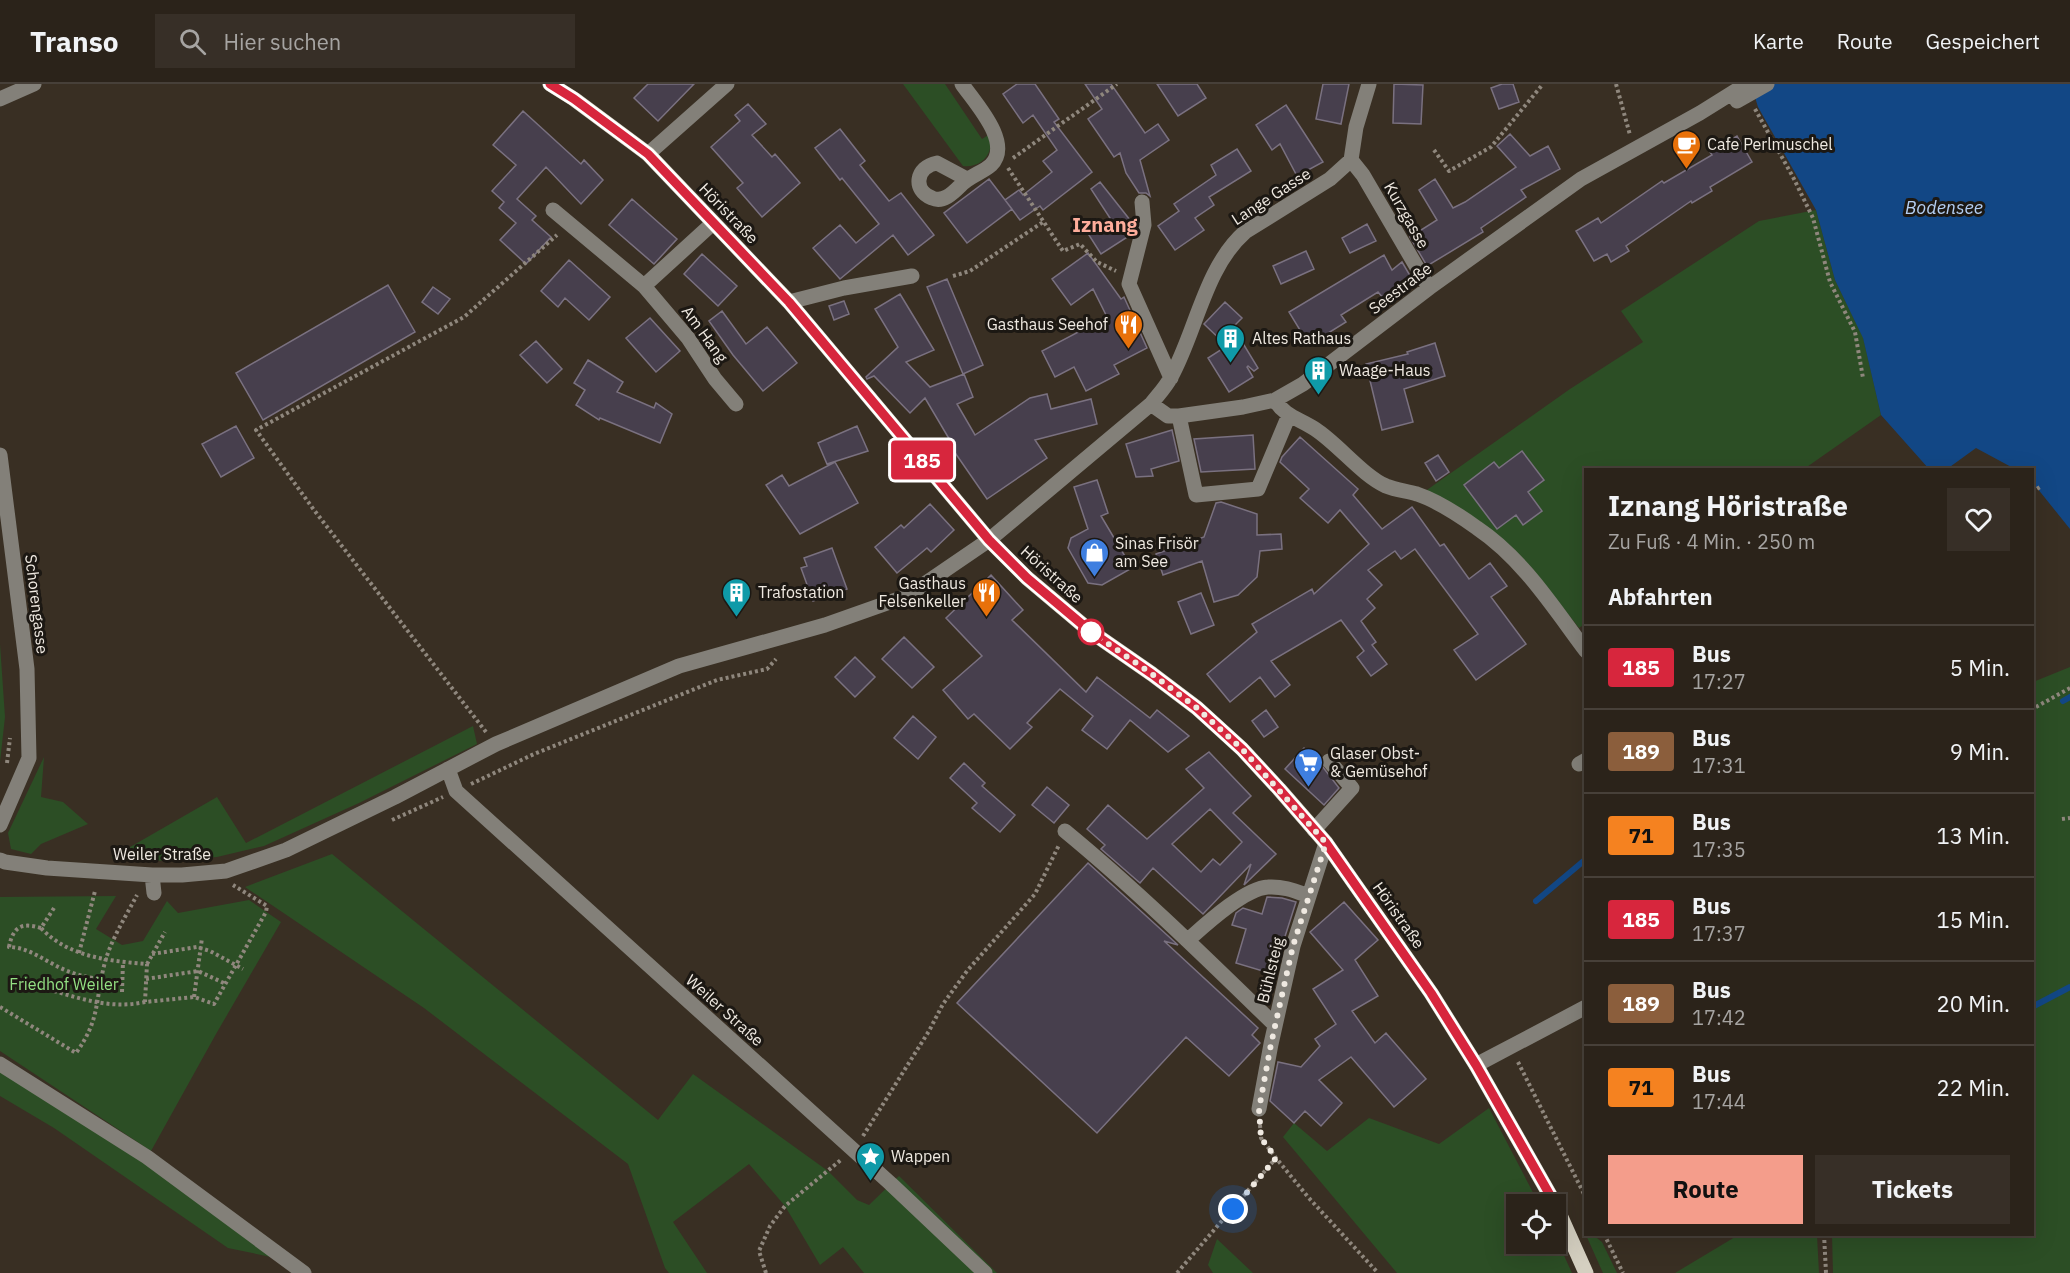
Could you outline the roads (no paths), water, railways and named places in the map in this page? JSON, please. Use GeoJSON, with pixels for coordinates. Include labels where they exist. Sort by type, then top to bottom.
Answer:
{"type":"FeatureCollection","features":[{"type":"Feature","properties":{"kind":"main road","name":"Höristraße"},"geometry":{"type":"LineString","coordinates":[[550,84],[648,154],[789,302],[989,540],[1027,578],[1090,631],[1197,708],[1242,749],[1326,843],[1431,993],[1476,1065],[1549,1194]]}},
{"type":"Feature","properties":{"kind":"main road","name":"Höristraße"},"geometry":{"type":"LineString","coordinates":[[1566,1229],[1586,1273]]}},
{"type":"Feature","properties":{"kind":"street"},"geometry":{"type":"LineString","coordinates":[[0,99],[34,84]]}},
{"type":"Feature","properties":{"kind":"street"},"geometry":{"type":"LineString","coordinates":[[648,154],[727,84]]}},
{"type":"Feature","properties":{"kind":"street"},"geometry":{"type":"LineString","coordinates":[[962,84],[995,133],[999,145],[998,154],[989,167],[967,179]]}},
{"type":"Feature","properties":{"kind":"street"},"geometry":{"type":"LineString","coordinates":[[1351,160],[1356,128],[1369,84]]}},
{"type":"Feature","properties":{"kind":"street","name":"Seestraße"},"geometry":{"type":"LineString","coordinates":[[1179,416],[1275,400],[1303,384],[1581,178],[1700,113],[1747,90],[1767,84]]}},
{"type":"Feature","properties":{"kind":"street","name":"Kurzgasse"},"geometry":{"type":"LineString","coordinates":[[1351,160],[1363,175],[1430,288]]}},
{"type":"Feature","properties":{"kind":"street","name":"Lange Gasse"},"geometry":{"type":"LineString","coordinates":[[1151,404],[1171,378],[1209,289],[1233,243],[1245,232],[1330,180],[1351,160]]}},
{"type":"Feature","properties":{"kind":"street"},"geometry":{"type":"LineString","coordinates":[[1142,202],[1144,225],[1129,284],[1171,378]]}},
{"type":"Feature","properties":{"kind":"street","name":"Am Hang"},"geometry":{"type":"LineString","coordinates":[[553,210],[644,286],[688,338],[715,379],[736,404]]}},
{"type":"Feature","properties":{"kind":"street"},"geometry":{"type":"LineString","coordinates":[[644,286],[713,223]]}},
{"type":"Feature","properties":{"kind":"street"},"geometry":{"type":"LineString","coordinates":[[789,302],[844,288],[912,276]]}},
{"type":"Feature","properties":{"kind":"street"},"geometry":{"type":"LineString","coordinates":[[1275,400],[1280,408],[1314,428],[1385,486],[1419,495],[1444,508],[1479,529],[1505,549],[1529,576],[1584,648]]}},
{"type":"Feature","properties":{"kind":"street"},"geometry":{"type":"LineString","coordinates":[[989,540],[1151,404],[1168,416],[1179,416],[1196,495],[1258,489],[1289,415]]}},
{"type":"Feature","properties":{"kind":"street","name":"Schorengasse"},"geometry":{"type":"LineString","coordinates":[[0,455],[27,669],[29,758],[0,825]]}},
{"type":"Feature","properties":{"kind":"street","name":"Weiler Straße"},"geometry":{"type":"LineString","coordinates":[[0,860],[47,868],[153,875],[226,871],[286,850],[496,744],[680,666],[825,625],[907,596],[989,540]]}},
{"type":"Feature","properties":{"kind":"street"},"geometry":{"type":"LineString","coordinates":[[1314,830],[1352,788],[1329,761]]}},
{"type":"Feature","properties":{"kind":"street","name":"Weiler Straße"},"geometry":{"type":"LineString","coordinates":[[448,770],[456,791],[853,1150],[985,1273]]}},
{"type":"Feature","properties":{"kind":"street"},"geometry":{"type":"LineString","coordinates":[[1065,831],[1188,940],[1275,1025]]}},
{"type":"Feature","properties":{"kind":"street","name":"Bühlsteig"},"geometry":{"type":"LineString","coordinates":[[1259,1109],[1293,946],[1326,843]]}},
{"type":"Feature","properties":{"kind":"street"},"geometry":{"type":"LineString","coordinates":[[146,893],[153,875]]}},
{"type":"Feature","properties":{"kind":"street"},"geometry":{"type":"LineString","coordinates":[[1188,940],[1224,908],[1266,887],[1289,889],[1309,896]]}},
{"type":"Feature","properties":{"kind":"street"},"geometry":{"type":"LineString","coordinates":[[1476,1065],[1584,1008]]}},
{"type":"Feature","properties":{"kind":"street"},"geometry":{"type":"LineString","coordinates":[[0,1064],[147,1157],[304,1273]]}},
{"type":"Feature","properties":{"kind":"water","name":"Bodensee"},"geometry":{"type":"Polygon","coordinates":[[[1751,84],[2070,84],[2070,529],[2034,484],[2034,468],[2013,468],[1976,448],[1948,468],[1928,468],[1881,415],[1863,338],[1835,280],[1816,210],[1758,107],[1751,84]]]}},
{"type":"Feature","properties":{"kind":"waterway"},"geometry":{"type":"LineString","coordinates":[[2063,701],[2070,697]]}},
{"type":"Feature","properties":{"kind":"waterway"},"geometry":{"type":"LineString","coordinates":[[1536,901],[1584,861]]}},
{"type":"Feature","properties":{"kind":"waterway"},"geometry":{"type":"LineString","coordinates":[[2034,1006],[2070,987]]}},
{"type":"Feature","properties":{"kind":"place","name":"Cafe Perlmuschel"},"geometry":{"type":"Point","coordinates":[1686,170]}},
{"type":"Feature","properties":{"kind":"place","name":"Gasthaus Seehof"},"geometry":{"type":"Point","coordinates":[1129,350]}},
{"type":"Feature","properties":{"kind":"place","name":"Altes Rathaus"},"geometry":{"type":"Point","coordinates":[1231,364]}},
{"type":"Feature","properties":{"kind":"place","name":"Waage-Haus"},"geometry":{"type":"Point","coordinates":[1318,396]}},
{"type":"Feature","properties":{"kind":"place","name":"Sinas Frisör am See"},"geometry":{"type":"Point","coordinates":[1094,578]}},
{"type":"Feature","properties":{"kind":"place","name":"Trafostation"},"geometry":{"type":"Point","coordinates":[737,618]}},
{"type":"Feature","properties":{"kind":"place","name":"Gasthaus Felsenkeller"},"geometry":{"type":"Point","coordinates":[987,618]}},
{"type":"Feature","properties":{"kind":"place","name":"Glaser Obst- & Gemüsehof"},"geometry":{"type":"Point","coordinates":[1309,788]}},
{"type":"Feature","properties":{"kind":"place","name":"Wappen"},"geometry":{"type":"Point","coordinates":[870,1182]}},
{"type":"Feature","properties":{"kind":"district","name":"Iznang"},"geometry":{"type":"Point","coordinates":[1105,225]}},
{"type":"Feature","properties":{"kind":"park label","name":"Friedhof Weiler"},"geometry":{"type":"Point","coordinates":[64,984]}}]}
